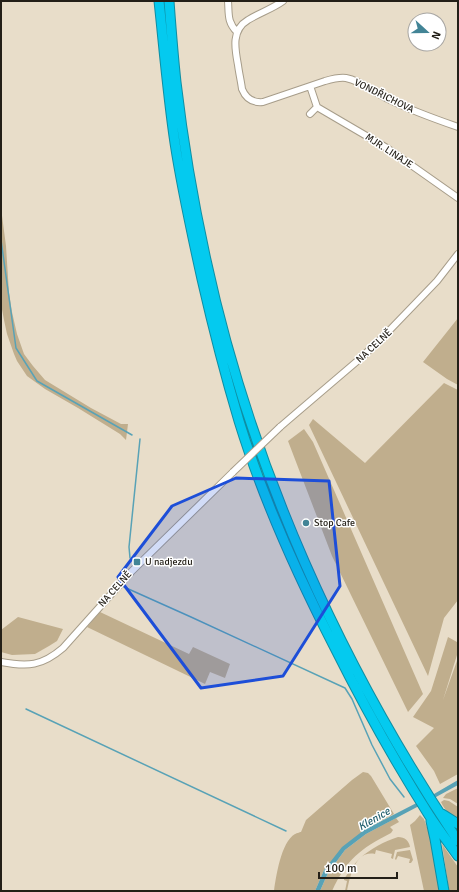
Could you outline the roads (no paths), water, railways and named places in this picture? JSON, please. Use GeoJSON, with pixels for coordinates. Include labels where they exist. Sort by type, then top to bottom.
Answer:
{"type":"FeatureCollection","features":[{"type":"Feature","properties":{"kind":"highway"},"geometry":{"type":"LineString","coordinates":[[159,1],[175,143],[186,208],[219,349],[240,422],[264,492],[301,580],[367,710],[434,813],[458,856]]}},
{"type":"Feature","properties":{"kind":"highway"},"geometry":{"type":"LineString","coordinates":[[168,1],[184,141],[195,206],[206,260],[227,346],[249,417],[287,521],[324,606],[417,786]]}},
{"type":"Feature","properties":{"kind":"highway"},"geometry":{"type":"LineString","coordinates":[[434,813],[458,824]]}},
{"type":"Feature","properties":{"kind":"highway"},"geometry":{"type":"LineString","coordinates":[[434,813],[458,841]]}},
{"type":"Feature","properties":{"kind":"highway"},"geometry":{"type":"LineString","coordinates":[[434,813],[435,838],[444,891]]}},
{"type":"Feature","properties":{"kind":"street"},"geometry":{"type":"LineString","coordinates":[[228,1],[230,22],[232,28],[237,32],[245,22],[273,8],[283,1]]}},
{"type":"Feature","properties":{"kind":"street","name":"VONDŘICHOVA"},"geometry":{"type":"LineString","coordinates":[[237,32],[235,48],[242,89],[250,100],[263,102],[332,79],[346,78],[359,83],[388,100],[406,108],[458,127]]}},
{"type":"Feature","properties":{"kind":"street"},"geometry":{"type":"LineString","coordinates":[[310,86],[317,107],[310,114]]}},
{"type":"Feature","properties":{"kind":"street","name":"MJR. LINAJE"},"geometry":{"type":"LineString","coordinates":[[317,107],[387,148],[458,198]]}},
{"type":"Feature","properties":{"kind":"street","name":"NA CELNĚ"},"geometry":{"type":"LineString","coordinates":[[1,662],[25,665],[40,662],[50,658],[63,648],[131,572],[233,472],[294,415],[362,357],[384,336],[438,281],[458,254]]}},
{"type":"Feature","properties":{"kind":"water","name":"Klenice"},"geometry":{"type":"Polygon","coordinates":[[[458,780],[458,785],[366,834],[345,850],[328,873],[320,891],[315,891],[324,870],[342,847],[364,830],[458,780]]]}},
{"type":"Feature","properties":{"kind":"waterway"},"geometry":{"type":"LineString","coordinates":[[1,240],[16,348],[37,381],[132,435]]}},
{"type":"Feature","properties":{"kind":"waterway"},"geometry":{"type":"LineString","coordinates":[[130,558],[129,547],[140,439]]}},
{"type":"Feature","properties":{"kind":"waterway"},"geometry":{"type":"LineString","coordinates":[[124,587],[345,688],[352,699],[372,745],[390,779],[404,797]]}},
{"type":"Feature","properties":{"kind":"waterway"},"geometry":{"type":"LineString","coordinates":[[26,709],[286,831]]}},
{"type":"Feature","properties":{"kind":"place","name":"Stop Cafe"},"geometry":{"type":"Point","coordinates":[306,523]}},
{"type":"Feature","properties":{"kind":"place","name":"U nadjezdu"},"geometry":{"type":"Point","coordinates":[137,562]}}]}
